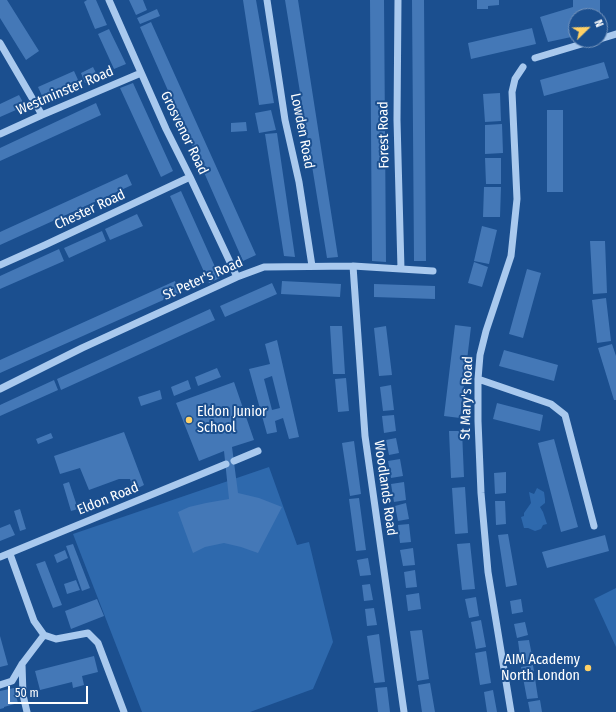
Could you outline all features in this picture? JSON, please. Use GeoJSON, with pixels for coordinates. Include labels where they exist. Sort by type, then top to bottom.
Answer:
{"type":"FeatureCollection","features":[{"type":"Feature","properties":{"kind":"street","name":"Grosvenor Road"},"geometry":{"type":"LineString","coordinates":[[109,0],[166,129],[237,277]]}},
{"type":"Feature","properties":{"kind":"street","name":"Lowden Road"},"geometry":{"type":"LineString","coordinates":[[267,0],[284,120],[299,182],[312,266]]}},
{"type":"Feature","properties":{"kind":"street","name":"Forest Road"},"geometry":{"type":"LineString","coordinates":[[398,0],[396,120],[401,269]]}},
{"type":"Feature","properties":{"kind":"street"},"geometry":{"type":"LineString","coordinates":[[0,43],[42,115]]}},
{"type":"Feature","properties":{"kind":"street"},"geometry":{"type":"LineString","coordinates":[[535,58],[568,48]]}},
{"type":"Feature","properties":{"kind":"street","name":"St Mary's Road"},"geometry":{"type":"LineString","coordinates":[[511,712],[488,572],[481,493],[478,379],[480,356],[486,331],[511,256],[517,199],[512,92],[515,79],[523,67]]}},
{"type":"Feature","properties":{"kind":"street","name":"Westminster Road"},"geometry":{"type":"LineString","coordinates":[[0,134],[141,73]]}},
{"type":"Feature","properties":{"kind":"street","name":"Chester Road"},"geometry":{"type":"LineString","coordinates":[[0,265],[190,177]]}},
{"type":"Feature","properties":{"kind":"street","name":"St Peter's Road"},"geometry":{"type":"LineString","coordinates":[[0,389],[82,348],[237,277],[264,267],[353,266],[433,271]]}},
{"type":"Feature","properties":{"kind":"street","name":"Woodlands Road"},"geometry":{"type":"LineString","coordinates":[[353,266],[365,436],[404,712]]}},
{"type":"Feature","properties":{"kind":"street"},"geometry":{"type":"LineString","coordinates":[[478,379],[551,404],[565,415],[594,526]]}},
{"type":"Feature","properties":{"kind":"street"},"geometry":{"type":"LineString","coordinates":[[234,461],[258,451]]}},
{"type":"Feature","properties":{"kind":"street","name":"Eldon Road"},"geometry":{"type":"LineString","coordinates":[[0,557],[226,464]]}},
{"type":"Feature","properties":{"kind":"street"},"geometry":{"type":"LineString","coordinates":[[10,554],[34,621],[44,634],[56,640],[88,633],[98,643],[124,712]]}},
{"type":"Feature","properties":{"kind":"street"},"geometry":{"type":"LineString","coordinates":[[0,685],[12,681],[22,664],[44,634]]}},
{"type":"Feature","properties":{"kind":"street"},"geometry":{"type":"LineString","coordinates":[[22,664],[23,695],[26,712]]}},
{"type":"Feature","properties":{"kind":"shaded area"},"geometry":{"type":"Polygon","coordinates":[[[269,467],[297,545],[309,542],[333,642],[313,689],[250,712],[142,712],[73,534],[269,467]]]}},
{"type":"Feature","properties":{"kind":"shaded area"},"geometry":{"type":"Polygon","coordinates":[[[537,488],[544,492],[545,503],[540,507],[547,524],[543,525],[541,529],[535,531],[524,528],[521,517],[524,516],[524,513],[531,503],[529,492],[534,494],[537,488]]]}},
{"type":"Feature","properties":{"kind":"shaded area"},"geometry":{"type":"Polygon","coordinates":[[[616,588],[616,647],[594,599],[616,588]]]}},
{"type":"Feature","properties":{"kind":"building"},"geometry":{"type":"Polygon","coordinates":[[[0,0],[7,0],[39,51],[26,60],[0,18],[0,0]]]}},
{"type":"Feature","properties":{"kind":"building"},"geometry":{"type":"Polygon","coordinates":[[[87,0],[96,0],[107,25],[95,29],[84,2],[87,0]]]}},
{"type":"Feature","properties":{"kind":"building"},"geometry":{"type":"Polygon","coordinates":[[[129,0],[143,0],[147,10],[136,15],[129,0]]]}},
{"type":"Feature","properties":{"kind":"building"},"geometry":{"type":"Polygon","coordinates":[[[243,0],[256,0],[274,103],[259,105],[243,0]]]}},
{"type":"Feature","properties":{"kind":"building"},"geometry":{"type":"Polygon","coordinates":[[[285,0],[298,0],[338,257],[327,258],[285,0]]]}},
{"type":"Feature","properties":{"kind":"building"},"geometry":{"type":"Polygon","coordinates":[[[370,0],[384,0],[386,262],[372,261],[370,0]]]}},
{"type":"Feature","properties":{"kind":"building"},"geometry":{"type":"Polygon","coordinates":[[[412,0],[424,0],[426,261],[414,261],[412,0]]]}},
{"type":"Feature","properties":{"kind":"building"},"geometry":{"type":"Polygon","coordinates":[[[477,0],[499,0],[499,5],[488,6],[488,9],[477,9],[477,0]]]}},
{"type":"Feature","properties":{"kind":"building"},"geometry":{"type":"Polygon","coordinates":[[[573,0],[600,0],[600,8],[570,8],[573,7],[573,0]]]}},
{"type":"Feature","properties":{"kind":"building"},"geometry":{"type":"Polygon","coordinates":[[[157,9],[160,16],[140,24],[137,18],[157,9]]]}},
{"type":"Feature","properties":{"kind":"building"},"geometry":{"type":"Polygon","coordinates":[[[568,9],[568,38],[548,42],[540,17],[568,9]]]}},
{"type":"Feature","properties":{"kind":"building"},"geometry":{"type":"Polygon","coordinates":[[[151,22],[256,255],[243,261],[140,27],[151,22]]]}},
{"type":"Feature","properties":{"kind":"building"},"geometry":{"type":"Polygon","coordinates":[[[532,28],[536,44],[471,59],[468,43],[532,28]]]}},
{"type":"Feature","properties":{"kind":"building"},"geometry":{"type":"Polygon","coordinates":[[[109,29],[126,64],[114,69],[98,34],[109,29]]]}},
{"type":"Feature","properties":{"kind":"building"},"geometry":{"type":"Polygon","coordinates":[[[604,62],[609,78],[544,96],[540,80],[604,62]]]}},
{"type":"Feature","properties":{"kind":"building"},"geometry":{"type":"Polygon","coordinates":[[[93,67],[98,77],[85,83],[81,73],[93,67]]]}},
{"type":"Feature","properties":{"kind":"building"},"geometry":{"type":"Polygon","coordinates":[[[74,71],[79,82],[43,98],[38,87],[74,71]]]}},
{"type":"Feature","properties":{"kind":"building"},"geometry":{"type":"Polygon","coordinates":[[[133,83],[173,171],[161,177],[120,88],[133,83]]]}},
{"type":"Feature","properties":{"kind":"building"},"geometry":{"type":"Polygon","coordinates":[[[500,93],[501,121],[485,122],[483,94],[500,93]]]}},
{"type":"Feature","properties":{"kind":"building"},"geometry":{"type":"Polygon","coordinates":[[[19,95],[25,106],[0,117],[0,104],[19,95]]]}},
{"type":"Feature","properties":{"kind":"building"},"geometry":{"type":"Polygon","coordinates":[[[96,103],[101,115],[0,161],[0,148],[96,103]]]}},
{"type":"Feature","properties":{"kind":"building"},"geometry":{"type":"Polygon","coordinates":[[[271,110],[276,130],[259,133],[255,113],[271,110]]]}},
{"type":"Feature","properties":{"kind":"building"},"geometry":{"type":"Polygon","coordinates":[[[547,110],[563,110],[563,192],[547,192],[547,110]]]}},
{"type":"Feature","properties":{"kind":"building"},"geometry":{"type":"Polygon","coordinates":[[[246,122],[247,131],[231,132],[231,123],[246,122]]]}},
{"type":"Feature","properties":{"kind":"building"},"geometry":{"type":"Polygon","coordinates":[[[502,124],[503,153],[485,154],[485,125],[502,124]]]}},
{"type":"Feature","properties":{"kind":"building"},"geometry":{"type":"Polygon","coordinates":[[[277,133],[295,257],[284,256],[265,134],[277,133]]]}},
{"type":"Feature","properties":{"kind":"building"},"geometry":{"type":"Polygon","coordinates":[[[485,158],[501,158],[501,184],[486,184],[485,158]]]}},
{"type":"Feature","properties":{"kind":"building"},"geometry":{"type":"Polygon","coordinates":[[[127,174],[132,185],[0,245],[0,232],[127,174]]]}},
{"type":"Feature","properties":{"kind":"building"},"geometry":{"type":"Polygon","coordinates":[[[484,187],[501,187],[500,217],[483,217],[484,187]]]}},
{"type":"Feature","properties":{"kind":"building"},"geometry":{"type":"Polygon","coordinates":[[[181,191],[220,278],[209,283],[170,196],[181,191]]]}},
{"type":"Feature","properties":{"kind":"building"},"geometry":{"type":"Polygon","coordinates":[[[137,214],[143,226],[110,240],[105,229],[137,214]]]}},
{"type":"Feature","properties":{"kind":"building"},"geometry":{"type":"Polygon","coordinates":[[[482,226],[497,230],[489,264],[474,261],[482,226]]]}},
{"type":"Feature","properties":{"kind":"building"},"geometry":{"type":"Polygon","coordinates":[[[102,231],[106,241],[69,258],[64,248],[102,231]]]}},
{"type":"Feature","properties":{"kind":"building"},"geometry":{"type":"Polygon","coordinates":[[[590,241],[605,241],[607,293],[593,294],[590,241]]]}},
{"type":"Feature","properties":{"kind":"building"},"geometry":{"type":"Polygon","coordinates":[[[59,249],[64,261],[0,289],[0,276],[59,249]]]}},
{"type":"Feature","properties":{"kind":"building"},"geometry":{"type":"Polygon","coordinates":[[[474,262],[488,267],[482,287],[468,283],[474,262]]]}},
{"type":"Feature","properties":{"kind":"building"},"geometry":{"type":"Polygon","coordinates":[[[527,269],[541,273],[523,338],[509,334],[527,269]]]}},
{"type":"Feature","properties":{"kind":"building"},"geometry":{"type":"Polygon","coordinates":[[[175,281],[179,293],[0,373],[0,360],[175,281]]]}},
{"type":"Feature","properties":{"kind":"building"},"geometry":{"type":"Polygon","coordinates":[[[282,281],[341,284],[340,297],[281,294],[282,281]]]}},
{"type":"Feature","properties":{"kind":"building"},"geometry":{"type":"Polygon","coordinates":[[[272,283],[277,294],[225,317],[220,306],[272,283]]]}},
{"type":"Feature","properties":{"kind":"building"},"geometry":{"type":"Polygon","coordinates":[[[374,284],[435,286],[435,299],[374,297],[374,284]]]}},
{"type":"Feature","properties":{"kind":"building"},"geometry":{"type":"Polygon","coordinates":[[[606,298],[611,341],[597,343],[592,300],[606,298]]]}},
{"type":"Feature","properties":{"kind":"building"},"geometry":{"type":"Polygon","coordinates":[[[210,309],[215,320],[61,390],[57,379],[210,309]]]}},
{"type":"Feature","properties":{"kind":"building"},"geometry":{"type":"Polygon","coordinates":[[[455,325],[471,327],[460,418],[444,416],[455,325]]]}},
{"type":"Feature","properties":{"kind":"building"},"geometry":{"type":"Polygon","coordinates":[[[330,326],[342,326],[345,374],[333,374],[330,326]]]}},
{"type":"Feature","properties":{"kind":"building"},"geometry":{"type":"Polygon","coordinates":[[[386,326],[392,375],[379,376],[374,328],[386,326]]]}},
{"type":"Feature","properties":{"kind":"building"},"geometry":{"type":"Polygon","coordinates":[[[277,340],[299,437],[289,439],[283,418],[275,421],[277,432],[267,434],[249,369],[270,364],[265,344],[277,340]],[[272,376],[264,379],[272,410],[280,408],[272,376]]]}},
{"type":"Feature","properties":{"kind":"building"},"geometry":{"type":"Polygon","coordinates":[[[612,344],[616,356],[616,400],[614,400],[598,348],[612,344]]]}},
{"type":"Feature","properties":{"kind":"building"},"geometry":{"type":"Polygon","coordinates":[[[504,350],[558,365],[554,381],[499,366],[504,350]]]}},
{"type":"Feature","properties":{"kind":"building"},"geometry":{"type":"Polygon","coordinates":[[[217,368],[221,377],[198,386],[195,377],[217,368]]]}},
{"type":"Feature","properties":{"kind":"building"},"geometry":{"type":"Polygon","coordinates":[[[346,378],[349,411],[338,412],[335,379],[346,378]]]}},
{"type":"Feature","properties":{"kind":"building"},"geometry":{"type":"Polygon","coordinates":[[[54,380],[58,390],[0,416],[0,405],[54,380]]]}},
{"type":"Feature","properties":{"kind":"building"},"geometry":{"type":"Polygon","coordinates":[[[188,380],[191,389],[174,396],[171,387],[188,380]]]}},
{"type":"Feature","properties":{"kind":"building"},"geometry":{"type":"Polygon","coordinates":[[[234,382],[254,440],[232,447],[238,493],[259,498],[282,507],[258,553],[224,543],[205,547],[193,553],[178,512],[189,507],[229,499],[224,451],[199,461],[176,403],[234,382]]]}},
{"type":"Feature","properties":{"kind":"building"},"geometry":{"type":"Polygon","coordinates":[[[391,385],[394,410],[383,411],[380,387],[391,385]]]}},
{"type":"Feature","properties":{"kind":"building"},"geometry":{"type":"Polygon","coordinates":[[[160,390],[162,399],[141,406],[138,397],[160,390]]]}},
{"type":"Feature","properties":{"kind":"building"},"geometry":{"type":"Polygon","coordinates":[[[497,403],[543,415],[540,431],[493,419],[497,403]]]}},
{"type":"Feature","properties":{"kind":"building"},"geometry":{"type":"Polygon","coordinates":[[[394,415],[396,431],[384,433],[382,416],[394,415]]]}},
{"type":"Feature","properties":{"kind":"building"},"geometry":{"type":"Polygon","coordinates":[[[449,431],[462,431],[464,477],[451,478],[449,431]]]}},
{"type":"Feature","properties":{"kind":"building"},"geometry":{"type":"Polygon","coordinates":[[[124,432],[144,485],[134,490],[130,479],[119,479],[89,490],[80,468],[60,474],[54,456],[124,432]]]}},
{"type":"Feature","properties":{"kind":"building"},"geometry":{"type":"Polygon","coordinates":[[[51,433],[53,438],[38,444],[36,439],[51,433]]]}},
{"type":"Feature","properties":{"kind":"building"},"geometry":{"type":"Polygon","coordinates":[[[396,438],[399,453],[389,455],[386,440],[396,438]]]}},
{"type":"Feature","properties":{"kind":"building"},"geometry":{"type":"Polygon","coordinates":[[[554,439],[578,527],[561,532],[538,443],[554,439]]]}},
{"type":"Feature","properties":{"kind":"building"},"geometry":{"type":"Polygon","coordinates":[[[354,441],[361,494],[350,496],[342,443],[354,441]]]}},
{"type":"Feature","properties":{"kind":"building"},"geometry":{"type":"Polygon","coordinates":[[[400,459],[403,476],[391,478],[388,461],[400,459]]]}},
{"type":"Feature","properties":{"kind":"building"},"geometry":{"type":"Polygon","coordinates":[[[506,472],[506,493],[495,494],[494,473],[506,472]]]}},
{"type":"Feature","properties":{"kind":"building"},"geometry":{"type":"Polygon","coordinates":[[[69,482],[78,509],[71,511],[63,484],[69,482]]]}},
{"type":"Feature","properties":{"kind":"building"},"geometry":{"type":"Polygon","coordinates":[[[404,482],[406,500],[394,502],[391,484],[404,482]]]}},
{"type":"Feature","properties":{"kind":"building"},"geometry":{"type":"Polygon","coordinates":[[[465,487],[468,533],[455,534],[452,488],[465,487]]]}},
{"type":"Feature","properties":{"kind":"building"},"geometry":{"type":"Polygon","coordinates":[[[359,498],[366,550],[356,551],[349,499],[359,498]]]}},
{"type":"Feature","properties":{"kind":"building"},"geometry":{"type":"Polygon","coordinates":[[[495,501],[505,501],[506,524],[496,525],[495,501]]]}},
{"type":"Feature","properties":{"kind":"building"},"geometry":{"type":"Polygon","coordinates":[[[406,503],[409,519],[398,521],[395,506],[406,503]]]}},
{"type":"Feature","properties":{"kind":"building"},"geometry":{"type":"Polygon","coordinates":[[[20,509],[26,529],[20,531],[14,511],[20,509]]]}},
{"type":"Feature","properties":{"kind":"building"},"geometry":{"type":"Polygon","coordinates":[[[10,524],[15,535],[0,541],[0,528],[10,524]]]}},
{"type":"Feature","properties":{"kind":"building"},"geometry":{"type":"Polygon","coordinates":[[[409,524],[411,542],[400,543],[398,525],[409,524]]]}},
{"type":"Feature","properties":{"kind":"building"},"geometry":{"type":"Polygon","coordinates":[[[508,534],[517,585],[506,587],[498,535],[508,534]]]}},
{"type":"Feature","properties":{"kind":"building"},"geometry":{"type":"Polygon","coordinates":[[[605,535],[609,551],[547,568],[542,552],[605,535]]]}},
{"type":"Feature","properties":{"kind":"building"},"geometry":{"type":"Polygon","coordinates":[[[470,543],[475,589],[462,590],[457,544],[470,543]]]}},
{"type":"Feature","properties":{"kind":"building"},"geometry":{"type":"Polygon","coordinates":[[[73,544],[90,588],[82,591],[66,546],[73,544]]]}},
{"type":"Feature","properties":{"kind":"building"},"geometry":{"type":"Polygon","coordinates":[[[413,548],[415,565],[403,566],[400,550],[413,548]]]}},
{"type":"Feature","properties":{"kind":"building"},"geometry":{"type":"Polygon","coordinates":[[[65,550],[68,558],[57,563],[54,555],[65,550]]]}},
{"type":"Feature","properties":{"kind":"building"},"geometry":{"type":"Polygon","coordinates":[[[368,558],[371,575],[360,576],[357,560],[368,558]]]}},
{"type":"Feature","properties":{"kind":"building"},"geometry":{"type":"Polygon","coordinates":[[[45,561],[62,605],[53,608],[36,564],[45,561]]]}},
{"type":"Feature","properties":{"kind":"building"},"geometry":{"type":"Polygon","coordinates":[[[415,570],[417,587],[406,588],[404,572],[415,570]]]}},
{"type":"Feature","properties":{"kind":"building"},"geometry":{"type":"Polygon","coordinates":[[[76,580],[80,590],[67,594],[64,584],[76,580]]]}},
{"type":"Feature","properties":{"kind":"building"},"geometry":{"type":"Polygon","coordinates":[[[370,584],[373,600],[364,601],[362,585],[370,584]]]}},
{"type":"Feature","properties":{"kind":"building"},"geometry":{"type":"Polygon","coordinates":[[[419,593],[421,609],[408,611],[406,595],[419,593]]]}},
{"type":"Feature","properties":{"kind":"building"},"geometry":{"type":"Polygon","coordinates":[[[476,597],[479,616],[469,618],[465,599],[476,597]]]}},
{"type":"Feature","properties":{"kind":"building"},"geometry":{"type":"Polygon","coordinates":[[[97,599],[104,616],[71,629],[65,611],[97,599]]]}},
{"type":"Feature","properties":{"kind":"building"},"geometry":{"type":"Polygon","coordinates":[[[521,599],[523,612],[512,614],[510,601],[521,599]]]}},
{"type":"Feature","properties":{"kind":"building"},"geometry":{"type":"Polygon","coordinates":[[[374,608],[377,625],[367,626],[365,609],[374,608]]]}},
{"type":"Feature","properties":{"kind":"building"},"geometry":{"type":"Polygon","coordinates":[[[481,620],[486,647],[476,649],[471,622],[481,620]]]}},
{"type":"Feature","properties":{"kind":"building"},"geometry":{"type":"Polygon","coordinates":[[[525,622],[528,635],[517,638],[514,624],[525,622]]]}},
{"type":"Feature","properties":{"kind":"building"},"geometry":{"type":"Polygon","coordinates":[[[422,630],[429,679],[417,681],[410,631],[422,630]]]}},
{"type":"Feature","properties":{"kind":"building"},"geometry":{"type":"Polygon","coordinates":[[[379,634],[385,682],[374,683],[367,636],[379,634]]]}},
{"type":"Feature","properties":{"kind":"building"},"geometry":{"type":"Polygon","coordinates":[[[0,636],[8,665],[0,667],[0,636]]]}},
{"type":"Feature","properties":{"kind":"building"},"geometry":{"type":"Polygon","coordinates":[[[529,640],[533,661],[521,663],[518,641],[529,640]]]}},
{"type":"Feature","properties":{"kind":"building"},"geometry":{"type":"Polygon","coordinates":[[[486,651],[491,683],[480,685],[475,653],[486,651]]]}},
{"type":"Feature","properties":{"kind":"building"},"geometry":{"type":"Polygon","coordinates":[[[94,656],[98,672],[82,676],[84,685],[73,688],[72,682],[40,690],[35,671],[94,656]]]}},
{"type":"Feature","properties":{"kind":"building"},"geometry":{"type":"Polygon","coordinates":[[[533,665],[538,698],[527,699],[521,667],[533,665]]]}},
{"type":"Feature","properties":{"kind":"building"},"geometry":{"type":"Polygon","coordinates":[[[430,683],[435,712],[422,712],[418,685],[430,683]]]}},
{"type":"Feature","properties":{"kind":"building"},"geometry":{"type":"Polygon","coordinates":[[[387,687],[390,712],[378,712],[375,688],[387,687]]]}},
{"type":"Feature","properties":{"kind":"building"},"geometry":{"type":"Polygon","coordinates":[[[14,688],[18,703],[0,709],[0,691],[14,688]]]}},
{"type":"Feature","properties":{"kind":"building"},"geometry":{"type":"Polygon","coordinates":[[[493,690],[497,712],[487,712],[484,692],[493,690]]]}},
{"type":"Feature","properties":{"kind":"building"},"geometry":{"type":"Polygon","coordinates":[[[540,700],[542,712],[530,712],[528,702],[540,700]]]}},
{"type":"Feature","properties":{"kind":"place","name":"Eldon Junior School"},"geometry":{"type":"Point","coordinates":[189,420]}},
{"type":"Feature","properties":{"kind":"place","name":"AIM Academy North London"},"geometry":{"type":"Point","coordinates":[588,668]}}]}
